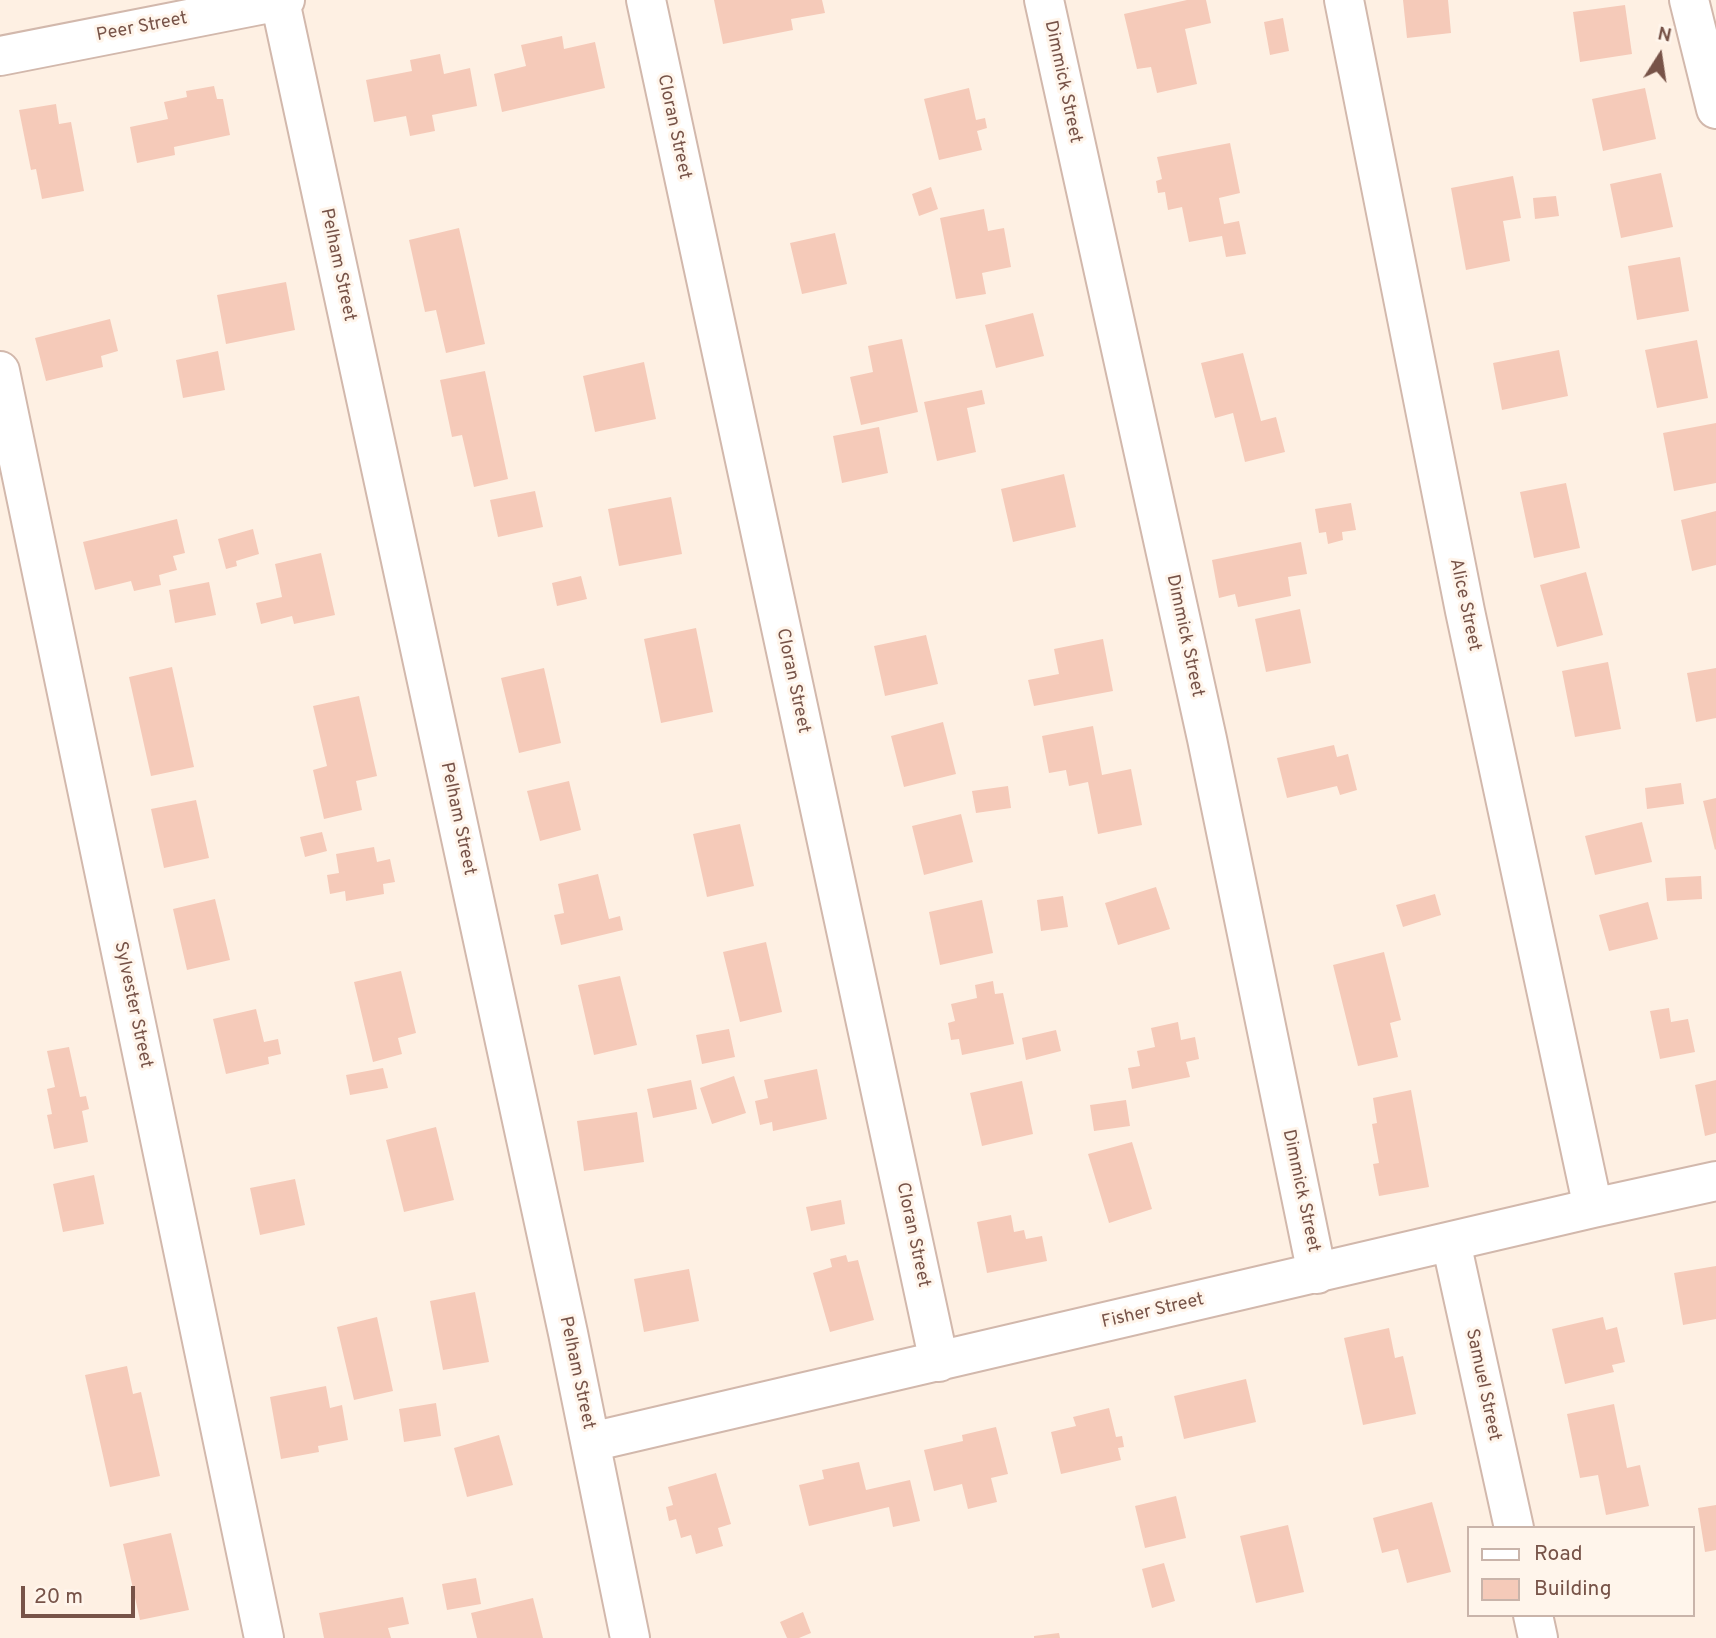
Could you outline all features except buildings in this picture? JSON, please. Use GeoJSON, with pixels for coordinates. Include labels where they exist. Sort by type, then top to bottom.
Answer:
{"type":"FeatureCollection","features":[{"type":"Feature","properties":{"kind":"street","name":"Peer Street"},"geometry":{"type":"LineString","coordinates":[[0,56],[282,0]]}},
{"type":"Feature","properties":{"kind":"street","name":"Pelham Street"},"geometry":{"type":"LineString","coordinates":[[282,0],[631,1638]]}},
{"type":"Feature","properties":{"kind":"street","name":"Cloran Street"},"geometry":{"type":"LineString","coordinates":[[646,0],[939,1362]]}},
{"type":"Feature","properties":{"kind":"street","name":"Dimmick Street"},"geometry":{"type":"LineString","coordinates":[[1044,0],[1207,739],[1317,1274]]}},
{"type":"Feature","properties":{"kind":"street","name":"Alice Street"},"geometry":{"type":"LineString","coordinates":[[1344,0],[1465,611],[1593,1208]]}},
{"type":"Feature","properties":{"kind":"street"},"geometry":{"type":"LineString","coordinates":[[1689,0],[1716,109]]}},
{"type":"Feature","properties":{"kind":"street","name":"Sylvester Street"},"geometry":{"type":"LineString","coordinates":[[0,371],[264,1638]]}},
{"type":"Feature","properties":{"kind":"street","name":"Fisher Street"},"geometry":{"type":"LineString","coordinates":[[591,1442],[1716,1181]]}},
{"type":"Feature","properties":{"kind":"street","name":"Samuel Street"},"geometry":{"type":"LineString","coordinates":[[1451,1242],[1514,1526]]}},
{"type":"Feature","properties":{"kind":"street"},"geometry":{"type":"LineString","coordinates":[[1533,1617],[1538,1638]]}}]}
